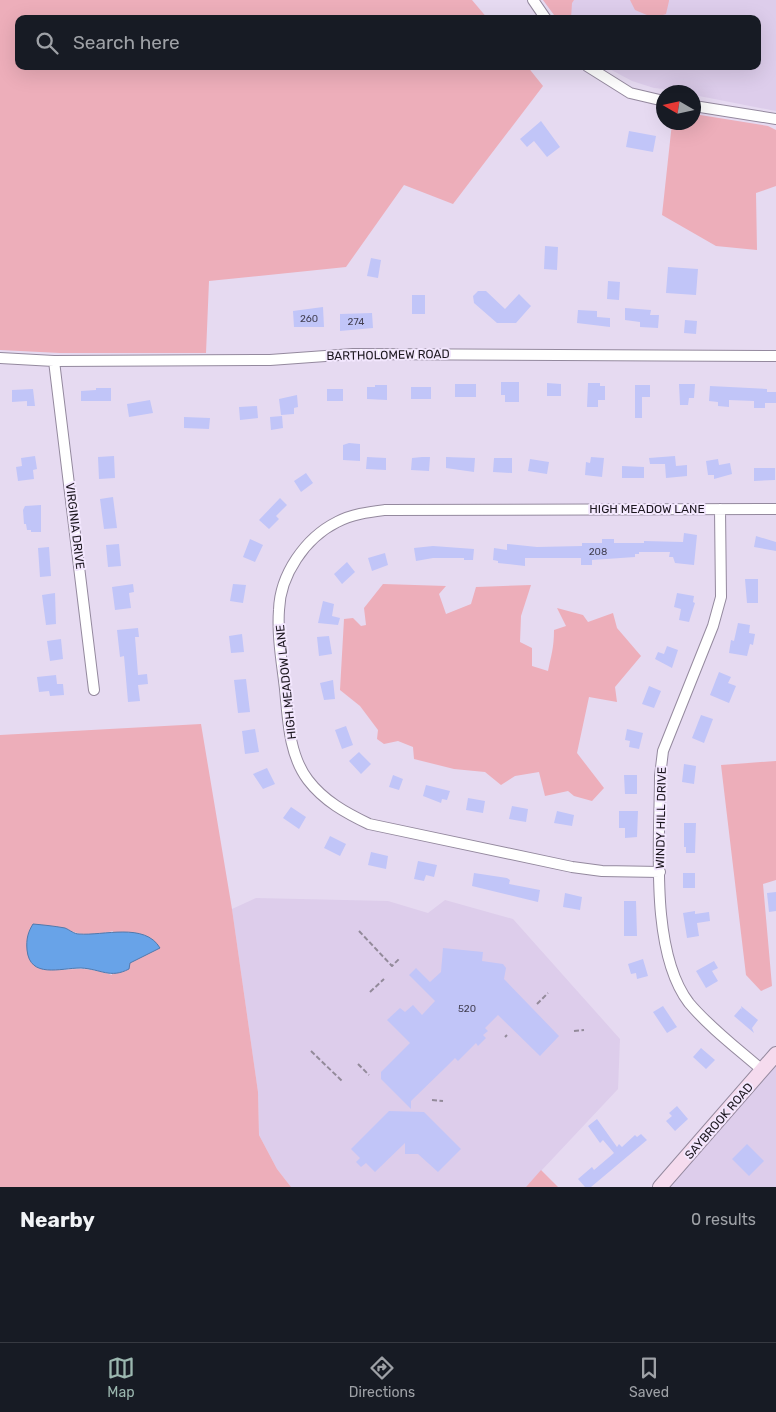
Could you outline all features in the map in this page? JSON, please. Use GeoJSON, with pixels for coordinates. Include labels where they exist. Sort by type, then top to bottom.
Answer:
{"type":"FeatureCollection","features":[{"type":"Feature","properties":{"kind":"main road","name":"SAYBROOK ROAD"},"geometry":{"type":"LineString","coordinates":[[660,1187],[776,1054]]}},
{"type":"Feature","properties":{"kind":"street"},"geometry":{"type":"LineString","coordinates":[[533,0],[543,15]]}},
{"type":"Feature","properties":{"kind":"street"},"geometry":{"type":"LineString","coordinates":[[593,70],[630,93],[656,99]]}},
{"type":"Feature","properties":{"kind":"street"},"geometry":{"type":"LineString","coordinates":[[701,107],[776,119]]}},
{"type":"Feature","properties":{"kind":"street","name":"BARTHOLOMEW ROAD"},"geometry":{"type":"LineString","coordinates":[[0,358],[54,361],[270,360],[363,354],[776,356]]}},
{"type":"Feature","properties":{"kind":"street","name":"VIRGINIA DRIVE"},"geometry":{"type":"LineString","coordinates":[[54,361],[94,690]]}},
{"type":"Feature","properties":{"kind":"street","name":"WINDY HILL DRIVE"},"geometry":{"type":"LineString","coordinates":[[720,509],[721,598],[713,626],[663,751],[660,776],[662,928],[666,956],[676,983],[689,1002],[706,1021],[762,1070]]}},
{"type":"Feature","properties":{"kind":"street","name":"HIGH MEADOW LANE"},"geometry":{"type":"LineString","coordinates":[[660,872],[602,872],[369,824],[345,813],[326,800],[308,780],[296,758],[290,732],[279,609],[283,583],[314,538],[337,522],[361,513],[385,510],[776,509]]}},
{"type":"Feature","properties":{"kind":"path"},"geometry":{"type":"LineString","coordinates":[[359,931],[392,966],[400,958]]}},
{"type":"Feature","properties":{"kind":"path"},"geometry":{"type":"LineString","coordinates":[[370,992],[384,979]]}},
{"type":"Feature","properties":{"kind":"path"},"geometry":{"type":"LineString","coordinates":[[537,1004],[548,993]]}},
{"type":"Feature","properties":{"kind":"path"},"geometry":{"type":"LineString","coordinates":[[574,1031],[584,1030]]}},
{"type":"Feature","properties":{"kind":"path"},"geometry":{"type":"LineString","coordinates":[[311,1051],[342,1082]]}},
{"type":"Feature","properties":{"kind":"path"},"geometry":{"type":"LineString","coordinates":[[358,1064],[369,1075]]}},
{"type":"Feature","properties":{"kind":"path"},"geometry":{"type":"LineString","coordinates":[[432,1100],[443,1101]]}},
{"type":"Feature","properties":{"kind":"shaded area"},"geometry":{"type":"Polygon","coordinates":[[[0,0],[472,0],[485,15],[15,15],[15,70],[530,70],[543,86],[453,204],[404,185],[346,267],[209,281],[206,353],[60,353],[0,350],[0,0]]]}},
{"type":"Feature","properties":{"kind":"shaded area"},"geometry":{"type":"Polygon","coordinates":[[[543,0],[776,0],[776,111],[701,96],[701,85],[656,85],[656,88],[654,88],[632,81],[611,70],[761,70],[761,15],[554,15],[543,0]]]}},
{"type":"Feature","properties":{"kind":"shaded area"},"geometry":{"type":"Polygon","coordinates":[[[543,0],[574,0],[571,15],[554,15],[543,0]]]}},
{"type":"Feature","properties":{"kind":"shaded area"},"geometry":{"type":"Polygon","coordinates":[[[630,0],[669,0],[666,14],[663,15],[647,15],[635,10],[630,0]]]}},
{"type":"Feature","properties":{"kind":"shaded area"},"geometry":{"type":"Polygon","coordinates":[[[701,115],[768,126],[776,130],[776,186],[756,193],[757,250],[716,246],[662,215],[671,130],[701,130],[701,115]]]}},
{"type":"Feature","properties":{"kind":"shaded area"},"geometry":{"type":"Polygon","coordinates":[[[383,584],[446,586],[439,594],[446,614],[471,604],[476,587],[531,585],[521,616],[520,642],[532,648],[532,666],[548,671],[554,630],[566,626],[557,608],[583,615],[588,622],[613,613],[617,628],[641,656],[615,687],[617,702],[589,697],[577,753],[604,788],[592,801],[574,796],[568,791],[545,796],[539,772],[515,776],[501,785],[485,772],[454,769],[414,759],[413,747],[398,741],[384,744],[377,739],[378,730],[360,706],[340,690],[344,619],[353,618],[361,626],[366,625],[364,608],[383,584]]]}},
{"type":"Feature","properties":{"kind":"shaded area"},"geometry":{"type":"Polygon","coordinates":[[[201,724],[232,909],[258,1092],[259,1135],[277,1169],[291,1187],[0,1187],[0,735],[201,724]],[[67,929],[63,970],[100,971],[112,975],[113,931],[101,934],[72,932],[67,929]]]}},
{"type":"Feature","properties":{"kind":"shaded area"},"geometry":{"type":"Polygon","coordinates":[[[776,761],[776,880],[763,884],[772,986],[761,991],[746,975],[721,765],[776,761]]]}},
{"type":"Feature","properties":{"kind":"shaded area"},"geometry":{"type":"Polygon","coordinates":[[[256,898],[388,901],[428,913],[445,900],[513,919],[620,1039],[618,1089],[526,1187],[291,1187],[277,1169],[259,1135],[258,1092],[232,909],[256,898]]]}},
{"type":"Feature","properties":{"kind":"shaded area"},"geometry":{"type":"Polygon","coordinates":[[[776,1063],[776,1187],[668,1187],[776,1063]]]}},
{"type":"Feature","properties":{"kind":"shaded area"},"geometry":{"type":"Polygon","coordinates":[[[541,1170],[558,1187],[526,1187],[541,1170]]]}},
{"type":"Feature","properties":{"kind":"water"},"geometry":{"type":"Polygon","coordinates":[[[33,924],[65,928],[79,934],[134,933],[144,935],[153,940],[160,948],[130,963],[129,969],[122,972],[105,973],[81,968],[47,970],[34,965],[29,959],[27,939],[33,924]]]}},
{"type":"Feature","properties":{"kind":"building"},"geometry":{"type":"Polygon","coordinates":[[[541,121],[560,147],[547,157],[534,141],[527,147],[520,139],[541,121]]]}},
{"type":"Feature","properties":{"kind":"building"},"geometry":{"type":"Polygon","coordinates":[[[629,131],[656,136],[653,152],[626,147],[629,131]]]}},
{"type":"Feature","properties":{"kind":"building"},"geometry":{"type":"Polygon","coordinates":[[[545,246],[558,247],[557,270],[544,269],[545,246]]]}},
{"type":"Feature","properties":{"kind":"building"},"geometry":{"type":"Polygon","coordinates":[[[371,258],[381,260],[378,278],[367,276],[371,258]]]}},
{"type":"Feature","properties":{"kind":"building"},"geometry":{"type":"Polygon","coordinates":[[[668,267],[698,269],[696,295],[666,293],[668,267]]]}},
{"type":"Feature","properties":{"kind":"building"},"geometry":{"type":"Polygon","coordinates":[[[608,281],[620,282],[619,300],[607,299],[608,281]]]}},
{"type":"Feature","properties":{"kind":"building"},"geometry":{"type":"Polygon","coordinates":[[[478,291],[486,291],[505,309],[519,294],[531,306],[516,323],[497,323],[474,303],[473,296],[478,291]]]}},
{"type":"Feature","properties":{"kind":"building"},"geometry":{"type":"Polygon","coordinates":[[[412,295],[425,295],[425,314],[412,314],[412,295]]]}},
{"type":"Feature","properties":{"kind":"building"},"geometry":{"type":"Polygon","coordinates":[[[323,307],[324,327],[294,327],[293,311],[323,307]]]}},
{"type":"Feature","properties":{"kind":"building"},"geometry":{"type":"Polygon","coordinates":[[[625,308],[651,310],[650,315],[659,315],[658,328],[640,327],[640,322],[625,320],[625,308]]]}},
{"type":"Feature","properties":{"kind":"building"},"geometry":{"type":"Polygon","coordinates":[[[578,310],[597,311],[597,317],[610,318],[610,327],[577,323],[578,310]]]}},
{"type":"Feature","properties":{"kind":"building"},"geometry":{"type":"Polygon","coordinates":[[[372,313],[373,328],[340,331],[340,314],[372,313]]]}},
{"type":"Feature","properties":{"kind":"building"},"geometry":{"type":"Polygon","coordinates":[[[685,320],[697,321],[696,334],[684,333],[685,320]]]}},
{"type":"Feature","properties":{"kind":"building"},"geometry":{"type":"Polygon","coordinates":[[[501,382],[519,382],[519,402],[505,402],[505,395],[501,395],[501,382]]]}},
{"type":"Feature","properties":{"kind":"building"},"geometry":{"type":"Polygon","coordinates":[[[547,383],[561,384],[561,396],[547,396],[547,383]]]}},
{"type":"Feature","properties":{"kind":"building"},"geometry":{"type":"Polygon","coordinates":[[[588,383],[600,383],[600,386],[605,386],[605,400],[598,400],[598,407],[587,407],[588,383]]]}},
{"type":"Feature","properties":{"kind":"building"},"geometry":{"type":"Polygon","coordinates":[[[455,384],[476,384],[476,397],[455,397],[455,384]]]}},
{"type":"Feature","properties":{"kind":"building"},"geometry":{"type":"Polygon","coordinates":[[[679,384],[695,384],[694,398],[689,398],[688,405],[680,405],[679,384]]]}},
{"type":"Feature","properties":{"kind":"building"},"geometry":{"type":"Polygon","coordinates":[[[375,385],[387,385],[387,400],[367,399],[367,387],[375,387],[375,385]]]}},
{"type":"Feature","properties":{"kind":"building"},"geometry":{"type":"Polygon","coordinates":[[[635,385],[650,385],[650,397],[642,397],[642,418],[635,418],[635,385]]]}},
{"type":"Feature","properties":{"kind":"building"},"geometry":{"type":"Polygon","coordinates":[[[710,386],[767,389],[767,392],[776,392],[776,403],[765,403],[765,408],[754,408],[754,401],[729,400],[729,407],[718,406],[718,402],[709,401],[710,386]]]}},
{"type":"Feature","properties":{"kind":"building"},"geometry":{"type":"Polygon","coordinates":[[[411,387],[431,387],[431,399],[411,399],[411,387]]]}},
{"type":"Feature","properties":{"kind":"building"},"geometry":{"type":"Polygon","coordinates":[[[96,388],[111,388],[111,401],[81,401],[81,391],[96,390],[96,388]]]}},
{"type":"Feature","properties":{"kind":"building"},"geometry":{"type":"Polygon","coordinates":[[[33,389],[35,406],[27,406],[27,401],[12,402],[12,390],[33,389]]]}},
{"type":"Feature","properties":{"kind":"building"},"geometry":{"type":"Polygon","coordinates":[[[327,389],[343,389],[343,401],[327,401],[327,389]]]}},
{"type":"Feature","properties":{"kind":"building"},"geometry":{"type":"Polygon","coordinates":[[[297,395],[298,407],[294,408],[294,414],[281,415],[279,399],[297,395]]]}},
{"type":"Feature","properties":{"kind":"building"},"geometry":{"type":"Polygon","coordinates":[[[150,400],[153,413],[129,417],[127,404],[150,400]]]}},
{"type":"Feature","properties":{"kind":"building"},"geometry":{"type":"Polygon","coordinates":[[[257,406],[258,418],[240,420],[239,407],[257,406]]]}},
{"type":"Feature","properties":{"kind":"building"},"geometry":{"type":"Polygon","coordinates":[[[282,416],[283,428],[271,430],[270,417],[282,416]]]}},
{"type":"Feature","properties":{"kind":"building"},"geometry":{"type":"Polygon","coordinates":[[[184,417],[210,418],[209,429],[184,428],[184,417]]]}},
{"type":"Feature","properties":{"kind":"building"},"geometry":{"type":"Polygon","coordinates":[[[349,443],[360,444],[360,461],[343,460],[343,445],[349,443]]]}},
{"type":"Feature","properties":{"kind":"building"},"geometry":{"type":"Polygon","coordinates":[[[35,456],[37,469],[33,470],[34,479],[18,481],[16,467],[22,466],[21,458],[35,456]]]}},
{"type":"Feature","properties":{"kind":"building"},"geometry":{"type":"Polygon","coordinates":[[[114,456],[115,478],[99,479],[98,457],[114,456]]]}},
{"type":"Feature","properties":{"kind":"building"},"geometry":{"type":"Polygon","coordinates":[[[675,456],[676,466],[687,465],[687,476],[666,478],[665,464],[650,464],[649,458],[675,456]]]}},
{"type":"Feature","properties":{"kind":"building"},"geometry":{"type":"Polygon","coordinates":[[[367,457],[386,458],[386,470],[366,469],[367,457]]]}},
{"type":"Feature","properties":{"kind":"building"},"geometry":{"type":"Polygon","coordinates":[[[430,457],[429,471],[411,470],[412,458],[430,457]]]}},
{"type":"Feature","properties":{"kind":"building"},"geometry":{"type":"Polygon","coordinates":[[[446,457],[475,458],[474,472],[446,468],[446,457]]]}},
{"type":"Feature","properties":{"kind":"building"},"geometry":{"type":"Polygon","coordinates":[[[591,457],[604,458],[602,477],[585,475],[586,462],[590,463],[591,457]]]}},
{"type":"Feature","properties":{"kind":"building"},"geometry":{"type":"Polygon","coordinates":[[[494,458],[512,458],[512,473],[493,472],[494,458]]]}},
{"type":"Feature","properties":{"kind":"building"},"geometry":{"type":"Polygon","coordinates":[[[530,459],[549,462],[547,474],[528,471],[530,459]]]}},
{"type":"Feature","properties":{"kind":"building"},"geometry":{"type":"Polygon","coordinates":[[[718,459],[719,465],[730,463],[732,474],[714,479],[714,475],[708,475],[706,461],[718,459]]]}},
{"type":"Feature","properties":{"kind":"building"},"geometry":{"type":"Polygon","coordinates":[[[622,466],[644,467],[644,478],[622,478],[622,466]]]}},
{"type":"Feature","properties":{"kind":"building"},"geometry":{"type":"Polygon","coordinates":[[[754,468],[775,468],[775,480],[754,481],[754,468]]]}},
{"type":"Feature","properties":{"kind":"building"},"geometry":{"type":"Polygon","coordinates":[[[306,473],[313,483],[301,492],[294,481],[306,473]]]}},
{"type":"Feature","properties":{"kind":"building"},"geometry":{"type":"Polygon","coordinates":[[[113,497],[117,528],[104,529],[100,499],[113,497]]]}},
{"type":"Feature","properties":{"kind":"building"},"geometry":{"type":"Polygon","coordinates":[[[280,498],[287,505],[276,516],[279,519],[269,529],[259,520],[280,498]]]}},
{"type":"Feature","properties":{"kind":"building"},"geometry":{"type":"Polygon","coordinates":[[[41,505],[41,532],[31,532],[31,530],[27,530],[26,524],[24,524],[23,510],[25,506],[41,505]]]}},
{"type":"Feature","properties":{"kind":"building"},"geometry":{"type":"Polygon","coordinates":[[[684,533],[697,535],[694,565],[675,563],[673,557],[669,557],[670,552],[639,552],[639,554],[635,554],[635,557],[592,560],[592,565],[581,565],[581,558],[525,558],[525,566],[498,563],[498,561],[493,560],[494,548],[507,550],[507,544],[537,547],[582,546],[582,543],[602,543],[602,539],[614,539],[614,543],[644,543],[644,541],[683,542],[684,533]]]}},
{"type":"Feature","properties":{"kind":"building"},"geometry":{"type":"Polygon","coordinates":[[[756,536],[776,542],[776,551],[754,547],[756,536]]]}},
{"type":"Feature","properties":{"kind":"building"},"geometry":{"type":"Polygon","coordinates":[[[250,539],[263,545],[255,562],[243,557],[250,539]]]}},
{"type":"Feature","properties":{"kind":"building"},"geometry":{"type":"Polygon","coordinates":[[[119,544],[121,566],[108,567],[106,545],[119,544]]]}},
{"type":"Feature","properties":{"kind":"building"},"geometry":{"type":"Polygon","coordinates":[[[433,546],[474,549],[473,560],[464,560],[464,558],[433,558],[416,561],[414,548],[433,546]]]}},
{"type":"Feature","properties":{"kind":"building"},"geometry":{"type":"Polygon","coordinates":[[[49,547],[51,576],[40,577],[38,548],[49,547]]]}},
{"type":"Feature","properties":{"kind":"building"},"geometry":{"type":"Polygon","coordinates":[[[385,553],[388,565],[372,571],[368,558],[385,553]]]}},
{"type":"Feature","properties":{"kind":"building"},"geometry":{"type":"Polygon","coordinates":[[[347,562],[355,572],[342,584],[334,574],[347,562]]]}},
{"type":"Feature","properties":{"kind":"building"},"geometry":{"type":"Polygon","coordinates":[[[745,579],[758,579],[758,603],[747,603],[745,579]]]}},
{"type":"Feature","properties":{"kind":"building"},"geometry":{"type":"Polygon","coordinates":[[[133,584],[134,592],[129,593],[131,608],[115,610],[112,587],[133,584]]]}},
{"type":"Feature","properties":{"kind":"building"},"geometry":{"type":"Polygon","coordinates":[[[233,584],[246,585],[243,603],[230,601],[233,584]]]}},
{"type":"Feature","properties":{"kind":"building"},"geometry":{"type":"Polygon","coordinates":[[[55,593],[56,624],[46,625],[42,595],[55,593]]]}},
{"type":"Feature","properties":{"kind":"building"},"geometry":{"type":"Polygon","coordinates":[[[677,593],[694,596],[693,602],[695,603],[689,622],[679,620],[681,609],[674,607],[677,593]]]}},
{"type":"Feature","properties":{"kind":"building"},"geometry":{"type":"Polygon","coordinates":[[[323,601],[334,604],[332,616],[340,618],[338,625],[318,623],[323,601]]]}},
{"type":"Feature","properties":{"kind":"building"},"geometry":{"type":"Polygon","coordinates":[[[738,623],[750,625],[749,633],[755,634],[753,645],[750,644],[747,656],[729,653],[731,640],[734,641],[738,623]]]}},
{"type":"Feature","properties":{"kind":"building"},"geometry":{"type":"Polygon","coordinates":[[[138,628],[139,637],[135,637],[138,675],[147,674],[148,684],[138,685],[140,701],[128,702],[124,656],[120,657],[117,630],[138,628]]]}},
{"type":"Feature","properties":{"kind":"building"},"geometry":{"type":"Polygon","coordinates":[[[242,634],[244,652],[231,653],[229,636],[242,634]]]}},
{"type":"Feature","properties":{"kind":"building"},"geometry":{"type":"Polygon","coordinates":[[[329,636],[332,654],[319,656],[317,637],[329,636]]]}},
{"type":"Feature","properties":{"kind":"building"},"geometry":{"type":"Polygon","coordinates":[[[61,639],[63,659],[50,661],[47,641],[61,639]]]}},
{"type":"Feature","properties":{"kind":"building"},"geometry":{"type":"Polygon","coordinates":[[[667,646],[678,650],[672,668],[655,659],[658,652],[664,654],[667,646]]]}},
{"type":"Feature","properties":{"kind":"building"},"geometry":{"type":"Polygon","coordinates":[[[719,672],[731,677],[728,683],[736,686],[729,703],[710,695],[719,672]]]}},
{"type":"Feature","properties":{"kind":"building"},"geometry":{"type":"Polygon","coordinates":[[[56,675],[57,684],[63,684],[64,695],[50,696],[49,691],[39,692],[37,677],[56,675]]]}},
{"type":"Feature","properties":{"kind":"building"},"geometry":{"type":"Polygon","coordinates":[[[246,679],[250,712],[238,713],[234,680],[246,679]]]}},
{"type":"Feature","properties":{"kind":"building"},"geometry":{"type":"Polygon","coordinates":[[[333,680],[335,699],[324,700],[320,683],[333,680]]]}},
{"type":"Feature","properties":{"kind":"building"},"geometry":{"type":"Polygon","coordinates":[[[649,686],[661,691],[654,708],[642,704],[649,686]]]}},
{"type":"Feature","properties":{"kind":"building"},"geometry":{"type":"Polygon","coordinates":[[[701,715],[713,719],[704,743],[692,738],[701,715]]]}},
{"type":"Feature","properties":{"kind":"building"},"geometry":{"type":"Polygon","coordinates":[[[346,726],[353,745],[342,749],[335,730],[346,726]]]}},
{"type":"Feature","properties":{"kind":"building"},"geometry":{"type":"Polygon","coordinates":[[[255,729],[259,752],[245,754],[242,731],[255,729]]]}},
{"type":"Feature","properties":{"kind":"building"},"geometry":{"type":"Polygon","coordinates":[[[627,729],[643,733],[639,749],[629,747],[630,741],[625,740],[627,729]]]}},
{"type":"Feature","properties":{"kind":"building"},"geometry":{"type":"Polygon","coordinates":[[[359,752],[371,764],[361,774],[349,761],[359,752]]]}},
{"type":"Feature","properties":{"kind":"building"},"geometry":{"type":"Polygon","coordinates":[[[684,764],[696,766],[694,784],[682,782],[684,764]]]}},
{"type":"Feature","properties":{"kind":"building"},"geometry":{"type":"Polygon","coordinates":[[[267,768],[275,784],[263,789],[253,774],[267,768]]]}},
{"type":"Feature","properties":{"kind":"building"},"geometry":{"type":"Polygon","coordinates":[[[393,775],[403,779],[399,790],[389,787],[393,775]]]}},
{"type":"Feature","properties":{"kind":"building"},"geometry":{"type":"Polygon","coordinates":[[[624,775],[637,775],[637,794],[625,794],[624,775]]]}},
{"type":"Feature","properties":{"kind":"building"},"geometry":{"type":"Polygon","coordinates":[[[426,785],[450,791],[447,800],[442,799],[441,803],[423,796],[426,785]]]}},
{"type":"Feature","properties":{"kind":"building"},"geometry":{"type":"Polygon","coordinates":[[[468,798],[485,801],[483,813],[466,810],[468,798]]]}},
{"type":"Feature","properties":{"kind":"building"},"geometry":{"type":"Polygon","coordinates":[[[512,806],[528,809],[526,822],[509,819],[512,806]]]}},
{"type":"Feature","properties":{"kind":"building"},"geometry":{"type":"Polygon","coordinates":[[[291,807],[306,817],[299,829],[283,818],[291,807]]]}},
{"type":"Feature","properties":{"kind":"building"},"geometry":{"type":"Polygon","coordinates":[[[557,811],[574,815],[572,826],[554,823],[557,811]]]}},
{"type":"Feature","properties":{"kind":"building"},"geometry":{"type":"Polygon","coordinates":[[[619,811],[638,811],[637,837],[625,838],[625,828],[619,828],[619,811]]]}},
{"type":"Feature","properties":{"kind":"building"},"geometry":{"type":"Polygon","coordinates":[[[684,823],[696,823],[695,853],[686,853],[686,847],[684,847],[684,823]]]}},
{"type":"Feature","properties":{"kind":"building"},"geometry":{"type":"Polygon","coordinates":[[[330,836],[346,844],[340,856],[324,848],[330,836]]]}},
{"type":"Feature","properties":{"kind":"building"},"geometry":{"type":"Polygon","coordinates":[[[371,852],[388,856],[386,869],[368,865],[371,852]]]}},
{"type":"Feature","properties":{"kind":"building"},"geometry":{"type":"Polygon","coordinates":[[[418,861],[437,865],[434,877],[426,875],[424,881],[414,879],[418,861]]]}},
{"type":"Feature","properties":{"kind":"building"},"geometry":{"type":"Polygon","coordinates":[[[474,873],[507,878],[510,880],[509,884],[540,890],[538,902],[472,886],[474,873]]]}},
{"type":"Feature","properties":{"kind":"building"},"geometry":{"type":"Polygon","coordinates":[[[683,873],[695,873],[695,888],[683,888],[683,873]]]}},
{"type":"Feature","properties":{"kind":"building"},"geometry":{"type":"Polygon","coordinates":[[[776,892],[776,911],[769,912],[767,893],[776,892]]]}},
{"type":"Feature","properties":{"kind":"building"},"geometry":{"type":"Polygon","coordinates":[[[565,893],[582,897],[580,910],[563,907],[565,893]]]}},
{"type":"Feature","properties":{"kind":"building"},"geometry":{"type":"Polygon","coordinates":[[[624,901],[636,901],[637,936],[624,936],[624,901]]]}},
{"type":"Feature","properties":{"kind":"building"},"geometry":{"type":"Polygon","coordinates":[[[695,911],[695,914],[709,912],[710,921],[697,923],[699,936],[687,938],[683,913],[695,911]]]}},
{"type":"Feature","properties":{"kind":"building"},"geometry":{"type":"Polygon","coordinates":[[[443,948],[483,952],[482,961],[503,964],[506,968],[504,979],[559,1036],[540,1056],[498,1015],[485,1028],[488,1031],[483,1035],[486,1038],[478,1046],[476,1043],[458,1061],[455,1058],[411,1101],[411,1109],[381,1079],[381,1072],[410,1043],[387,1020],[400,1008],[405,1012],[413,1005],[422,1015],[435,1001],[409,975],[416,968],[430,982],[441,972],[443,948]]]}},
{"type":"Feature","properties":{"kind":"building"},"geometry":{"type":"Polygon","coordinates":[[[643,959],[648,976],[637,979],[636,973],[631,974],[628,964],[643,959]]]}},
{"type":"Feature","properties":{"kind":"building"},"geometry":{"type":"Polygon","coordinates":[[[714,961],[718,968],[712,971],[718,981],[706,988],[696,971],[714,961]]]}},
{"type":"Feature","properties":{"kind":"building"},"geometry":{"type":"Polygon","coordinates":[[[663,1006],[677,1027],[667,1033],[653,1012],[663,1006]]]}},
{"type":"Feature","properties":{"kind":"building"},"geometry":{"type":"Polygon","coordinates":[[[741,1006],[758,1020],[752,1028],[754,1033],[734,1016],[741,1008],[742,1010],[741,1006]]]}},
{"type":"Feature","properties":{"kind":"building"},"geometry":{"type":"Polygon","coordinates":[[[701,1048],[715,1060],[706,1069],[693,1057],[701,1048]]]}},
{"type":"Feature","properties":{"kind":"building"},"geometry":{"type":"Polygon","coordinates":[[[677,1106],[688,1119],[675,1131],[666,1121],[672,1116],[669,1113],[677,1106]]]}},
{"type":"Feature","properties":{"kind":"building"},"geometry":{"type":"Polygon","coordinates":[[[389,1111],[424,1112],[461,1149],[438,1172],[418,1154],[405,1154],[405,1143],[375,1172],[366,1163],[361,1167],[356,1162],[360,1158],[351,1149],[389,1111]]]}},
{"type":"Feature","properties":{"kind":"building"},"geometry":{"type":"Polygon","coordinates":[[[597,1119],[617,1147],[619,1144],[622,1147],[635,1135],[637,1137],[641,1134],[647,1140],[591,1187],[585,1187],[578,1179],[592,1167],[594,1170],[614,1153],[603,1140],[600,1143],[588,1126],[597,1119]]]}},
{"type":"Feature","properties":{"kind":"building"},"geometry":{"type":"Polygon","coordinates":[[[747,1144],[764,1161],[749,1176],[732,1159],[747,1144]]]}}]}
